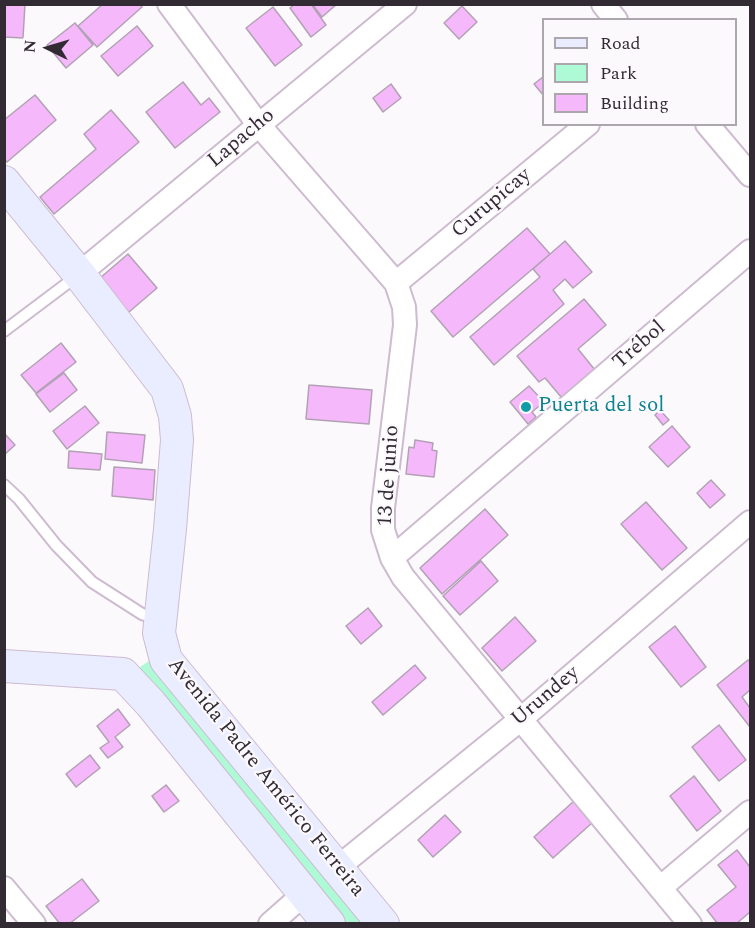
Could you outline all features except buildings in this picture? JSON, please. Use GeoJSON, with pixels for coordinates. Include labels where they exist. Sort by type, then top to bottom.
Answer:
{"type":"FeatureCollection","features":[{"type":"Feature","properties":{"kind":"street","name":"13 de junio"},"geometry":{"type":"LineString","coordinates":[[169,4],[258,124],[396,283],[404,307],[405,325],[383,508],[383,530],[392,558],[403,577],[690,924]]}},
{"type":"Feature","properties":{"kind":"street","name":"Lapacho"},"geometry":{"type":"LineString","coordinates":[[79,274],[405,4]]}},
{"type":"Feature","properties":{"kind":"street"},"geometry":{"type":"LineString","coordinates":[[603,4],[614,18]]}},
{"type":"Feature","properties":{"kind":"street","name":"Curupicay"},"geometry":{"type":"LineString","coordinates":[[396,283],[586,126]]}},
{"type":"Feature","properties":{"kind":"street"},"geometry":{"type":"LineString","coordinates":[[709,126],[750,175]]}},
{"type":"Feature","properties":{"kind":"street","name":"Avenida Padre Américo Ferreira"},"geometry":{"type":"LineString","coordinates":[[4,182],[79,274],[167,389],[175,416],[176,460],[159,626],[166,660],[383,924]]}},
{"type":"Feature","properties":{"kind":"street","name":"Trébol"},"geometry":{"type":"LineString","coordinates":[[392,558],[750,251]]}},
{"type":"Feature","properties":{"kind":"street","name":"Urundey"},"geometry":{"type":"LineString","coordinates":[[337,868],[521,719],[750,522]]}},
{"type":"Feature","properties":{"kind":"street"},"geometry":{"type":"LineString","coordinates":[[4,666],[123,674],[135,669],[146,660],[159,626]]}},
{"type":"Feature","properties":{"kind":"street","name":"Avenida Padre Américo Ferreira"},"geometry":{"type":"LineString","coordinates":[[123,674],[151,704],[329,924]]}},
{"type":"Feature","properties":{"kind":"street"},"geometry":{"type":"LineString","coordinates":[[660,888],[750,812]]}},
{"type":"Feature","properties":{"kind":"street"},"geometry":{"type":"LineString","coordinates":[[4,888],[34,924]]}},
{"type":"Feature","properties":{"kind":"street"},"geometry":{"type":"LineString","coordinates":[[270,924],[304,894]]}},
{"type":"Feature","properties":{"kind":"lane"},"geometry":{"type":"LineString","coordinates":[[4,331],[79,274]]}},
{"type":"Feature","properties":{"kind":"lane"},"geometry":{"type":"LineString","coordinates":[[4,485],[19,499],[56,545],[92,582],[159,626]]}},
{"type":"Feature","properties":{"kind":"green space"},"geometry":{"type":"Polygon","coordinates":[[[152,659],[376,923],[321,923],[134,671],[152,659]]]}},
{"type":"Feature","properties":{"kind":"place","name":"Puerta del sol"},"geometry":{"type":"Point","coordinates":[526,407]}}]}
